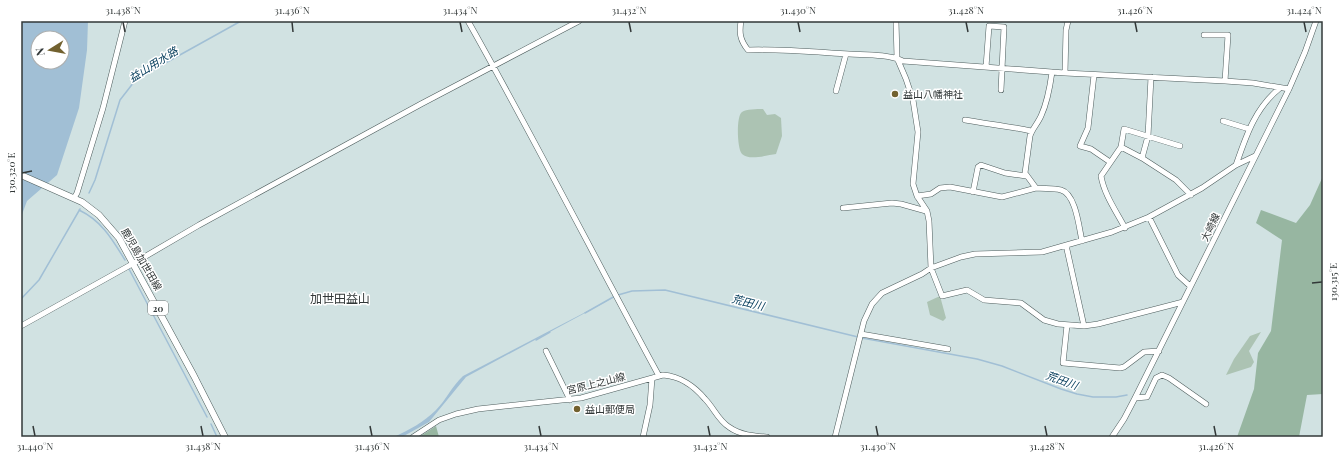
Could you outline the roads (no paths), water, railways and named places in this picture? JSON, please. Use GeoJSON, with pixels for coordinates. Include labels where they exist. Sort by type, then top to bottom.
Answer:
{"type":"FeatureCollection","features":[{"type":"Feature","properties":{"kind":"main road","name":"鹿児島加世田線"},"geometry":{"type":"LineString","coordinates":[[21,175],[72,197],[92,209],[109,224],[134,263],[225,437]]}},
{"type":"Feature","properties":{"kind":"street"},"geometry":{"type":"LineString","coordinates":[[72,197],[77,192],[103,108],[125,21]]}},
{"type":"Feature","properties":{"kind":"street"},"geometry":{"type":"LineString","coordinates":[[468,21],[494,66],[659,376]]}},
{"type":"Feature","properties":{"kind":"street"},"geometry":{"type":"LineString","coordinates":[[21,326],[134,263],[212,217],[421,104],[579,21]]}},
{"type":"Feature","properties":{"kind":"street"},"geometry":{"type":"LineString","coordinates":[[741,21],[739,32],[741,39],[748,50],[783,49],[897,58],[903,61],[1065,73],[1253,83],[1289,89]]}},
{"type":"Feature","properties":{"kind":"street"},"geometry":{"type":"LineString","coordinates":[[896,21],[897,58],[913,100],[918,132],[913,184],[917,196],[926,211],[929,221],[931,268],[942,296],[967,290],[984,300],[1021,303],[1044,320],[1066,325],[1084,326],[1098,324],[1183,302]]}},
{"type":"Feature","properties":{"kind":"street"},"geometry":{"type":"LineString","coordinates":[[1065,73],[1066,30],[1068,21]]}},
{"type":"Feature","properties":{"kind":"street","name":"大崎線"},"geometry":{"type":"LineString","coordinates":[[1112,437],[1124,419],[1159,351],[1289,89],[1316,21]]}},
{"type":"Feature","properties":{"kind":"street"},"geometry":{"type":"LineString","coordinates":[[986,67],[989,26],[1004,27],[1001,90]]}},
{"type":"Feature","properties":{"kind":"street"},"geometry":{"type":"LineString","coordinates":[[1204,35],[1228,35],[1225,81]]}},
{"type":"Feature","properties":{"kind":"street"},"geometry":{"type":"LineString","coordinates":[[836,91],[846,54]]}},
{"type":"Feature","properties":{"kind":"street"},"geometry":{"type":"LineString","coordinates":[[1036,188],[1026,176],[1024,171],[1031,131],[1041,116],[1047,99],[1052,72]]}},
{"type":"Feature","properties":{"kind":"street"},"geometry":{"type":"LineString","coordinates":[[1094,75],[1088,128],[1080,146],[1091,149],[1110,162]]}},
{"type":"Feature","properties":{"kind":"street"},"geometry":{"type":"LineString","coordinates":[[1142,158],[1148,136],[1151,77]]}},
{"type":"Feature","properties":{"kind":"street"},"geometry":{"type":"LineString","coordinates":[[1236,165],[1249,129],[1261,107],[1270,96],[1280,88]]}},
{"type":"Feature","properties":{"kind":"street"},"geometry":{"type":"LineString","coordinates":[[965,120],[1006,125],[1031,131]]}},
{"type":"Feature","properties":{"kind":"street"},"geometry":{"type":"LineString","coordinates":[[1223,121],[1249,129]]}},
{"type":"Feature","properties":{"kind":"street"},"geometry":{"type":"LineString","coordinates":[[1125,228],[1110,202],[1101,176],[1121,147],[1124,129],[1180,146]]}},
{"type":"Feature","properties":{"kind":"street"},"geometry":{"type":"LineString","coordinates":[[1121,147],[1142,158],[1176,180],[1191,195]]}},
{"type":"Feature","properties":{"kind":"street"},"geometry":{"type":"LineString","coordinates":[[835,437],[864,320],[872,304],[882,293],[922,274],[931,268],[961,257],[975,254],[1034,253],[1125,228],[1191,195],[1236,165],[1255,156]]}},
{"type":"Feature","properties":{"kind":"street"},"geometry":{"type":"LineString","coordinates":[[973,192],[978,167],[981,165],[1005,173],[1026,176]]}},
{"type":"Feature","properties":{"kind":"street"},"geometry":{"type":"LineString","coordinates":[[917,196],[931,194],[940,188],[958,188],[1002,197],[1036,188],[1062,190],[1070,197],[1073,203],[1082,241]]}},
{"type":"Feature","properties":{"kind":"street"},"geometry":{"type":"LineString","coordinates":[[843,208],[892,203],[926,211]]}},
{"type":"Feature","properties":{"kind":"street"},"geometry":{"type":"LineString","coordinates":[[1149,217],[1178,275],[1190,286]]}},
{"type":"Feature","properties":{"kind":"street"},"geometry":{"type":"LineString","coordinates":[[1066,245],[1084,326]]}},
{"type":"Feature","properties":{"kind":"street"},"geometry":{"type":"LineString","coordinates":[[1066,325],[1063,363],[1120,368],[1124,367],[1144,352],[1159,351]]}},
{"type":"Feature","properties":{"kind":"street"},"geometry":{"type":"LineString","coordinates":[[861,336],[948,349]]}},
{"type":"Feature","properties":{"kind":"street"},"geometry":{"type":"LineString","coordinates":[[546,351],[570,400]]}},
{"type":"Feature","properties":{"kind":"street"},"geometry":{"type":"LineString","coordinates":[[1135,398],[1147,396],[1156,378],[1162,375],[1169,378],[1206,404]]}},
{"type":"Feature","properties":{"kind":"street","name":"宮原上之山線"},"geometry":{"type":"LineString","coordinates":[[413,437],[439,420],[456,414],[478,409],[570,400],[659,376],[671,376],[688,384],[706,399],[718,417],[728,427],[740,433],[767,437]]}},
{"type":"Feature","properties":{"kind":"street"},"geometry":{"type":"LineString","coordinates":[[643,437],[650,404],[652,378]]}},
{"type":"Feature","properties":{"kind":"water"},"geometry":{"type":"Polygon","coordinates":[[[21,21],[88,21],[87,50],[79,108],[57,175],[27,201],[21,217],[21,21]]]}},
{"type":"Feature","properties":{"kind":"water"},"geometry":{"type":"Polygon","coordinates":[[[624,292],[466,377],[429,422],[402,437],[394,437],[405,432],[431,414],[440,406],[463,376],[624,292]]]}},
{"type":"Feature","properties":{"kind":"waterway","name":"益山用水路"},"geometry":{"type":"LineString","coordinates":[[89,193],[95,180],[120,100],[134,82],[241,21]]}},
{"type":"Feature","properties":{"kind":"waterway","name":"益山用水路"},"geometry":{"type":"LineString","coordinates":[[21,299],[39,280],[80,209]]}},
{"type":"Feature","properties":{"kind":"waterway"},"geometry":{"type":"LineString","coordinates":[[79,210],[87,214],[106,231],[125,260]]}},
{"type":"Feature","properties":{"kind":"waterway"},"geometry":{"type":"LineString","coordinates":[[129,269],[207,417]]}},
{"type":"Feature","properties":{"kind":"waterway","name":"荒田川"},"geometry":{"type":"LineString","coordinates":[[618,295],[632,291],[665,290],[858,337]]}},
{"type":"Feature","properties":{"kind":"waterway","name":"荒田川"},"geometry":{"type":"LineString","coordinates":[[585,313],[615,296]]}},
{"type":"Feature","properties":{"kind":"waterway","name":"荒田川"},"geometry":{"type":"LineString","coordinates":[[536,340],[550,332]]}},
{"type":"Feature","properties":{"kind":"waterway","name":"荒田川"},"geometry":{"type":"LineString","coordinates":[[862,338],[977,359],[1002,366],[1077,394],[1093,397],[1116,397],[1127,395]]}},
{"type":"Feature","properties":{"kind":"waterway"},"geometry":{"type":"LineString","coordinates":[[211,424],[217,437]]}},
{"type":"Feature","properties":{"kind":"place","name":"益山八幡神社"},"geometry":{"type":"Point","coordinates":[895,94]}},
{"type":"Feature","properties":{"kind":"place","name":"益山郵便局"},"geometry":{"type":"Point","coordinates":[577,409]}},
{"type":"Feature","properties":{"kind":"district","name":"加世田益山"},"geometry":{"type":"Point","coordinates":[340,298]}}]}
